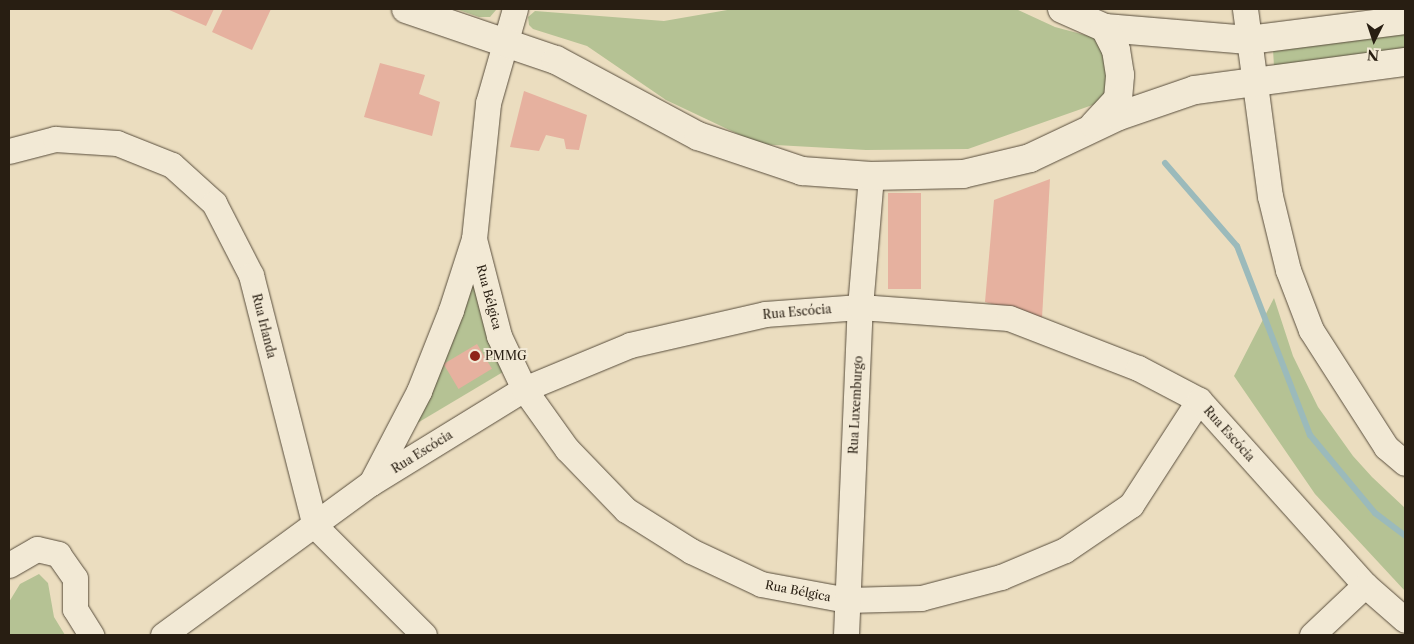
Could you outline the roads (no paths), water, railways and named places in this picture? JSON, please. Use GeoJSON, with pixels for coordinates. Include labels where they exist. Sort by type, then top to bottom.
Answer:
{"type":"FeatureCollection","features":[{"type":"Feature","properties":{"kind":"street"},"geometry":{"type":"LineString","coordinates":[[406,9],[556,60],[698,136],[802,172],[871,176],[963,174],[1030,158],[1119,116],[1195,90],[1405,62]]}},
{"type":"Feature","properties":{"kind":"street","name":"Rua Bélgica"},"geometry":{"type":"LineString","coordinates":[[371,483],[418,391],[451,310],[474,239],[488,104],[515,9]]}},
{"type":"Feature","properties":{"kind":"street"},"geometry":{"type":"LineString","coordinates":[[1062,9],[1105,28],[1249,40],[1405,20]]}},
{"type":"Feature","properties":{"kind":"street"},"geometry":{"type":"LineString","coordinates":[[1245,9],[1253,82],[1270,196],[1288,270],[1311,330],[1386,447],[1405,463]]}},
{"type":"Feature","properties":{"kind":"street"},"geometry":{"type":"LineString","coordinates":[[1088,131],[1118,99],[1120,75],[1116,50],[1105,28]]}},
{"type":"Feature","properties":{"kind":"street","name":"Rua Irlanda"},"geometry":{"type":"LineString","coordinates":[[9,151],[55,139],[117,143],[172,166],[214,202],[251,276],[315,526]]}},
{"type":"Feature","properties":{"kind":"street","name":"Rua Luxemburgo"},"geometry":{"type":"LineString","coordinates":[[846,635],[860,307],[871,176]]}},
{"type":"Feature","properties":{"kind":"street","name":"Rua Bélgica"},"geometry":{"type":"LineString","coordinates":[[474,239],[499,336],[524,389],[567,449],[626,510],[691,551],[761,584],[847,600],[921,598],[1002,577],[1065,550],[1131,505],[1199,400]]}},
{"type":"Feature","properties":{"kind":"street","name":"Rua Escócia"},"geometry":{"type":"LineString","coordinates":[[163,635],[315,526],[371,483],[524,389],[630,345],[765,314],[860,307],[1009,318],[1138,368],[1199,400],[1365,585],[1405,620]]}},
{"type":"Feature","properties":{"kind":"street"},"geometry":{"type":"LineString","coordinates":[[315,526],[424,635]]}},
{"type":"Feature","properties":{"kind":"street"},"geometry":{"type":"LineString","coordinates":[[9,565],[37,549],[58,554],[75,578],[75,609],[91,635]]}},
{"type":"Feature","properties":{"kind":"street"},"geometry":{"type":"LineString","coordinates":[[1312,635],[1365,585]]}},
{"type":"Feature","properties":{"kind":"waterway"},"geometry":{"type":"LineString","coordinates":[[1165,163],[1237,246],[1310,435],[1375,513],[1405,536]]}},
{"type":"Feature","properties":{"kind":"place","name":"PMMG"},"geometry":{"type":"Point","coordinates":[475,356]}}]}
